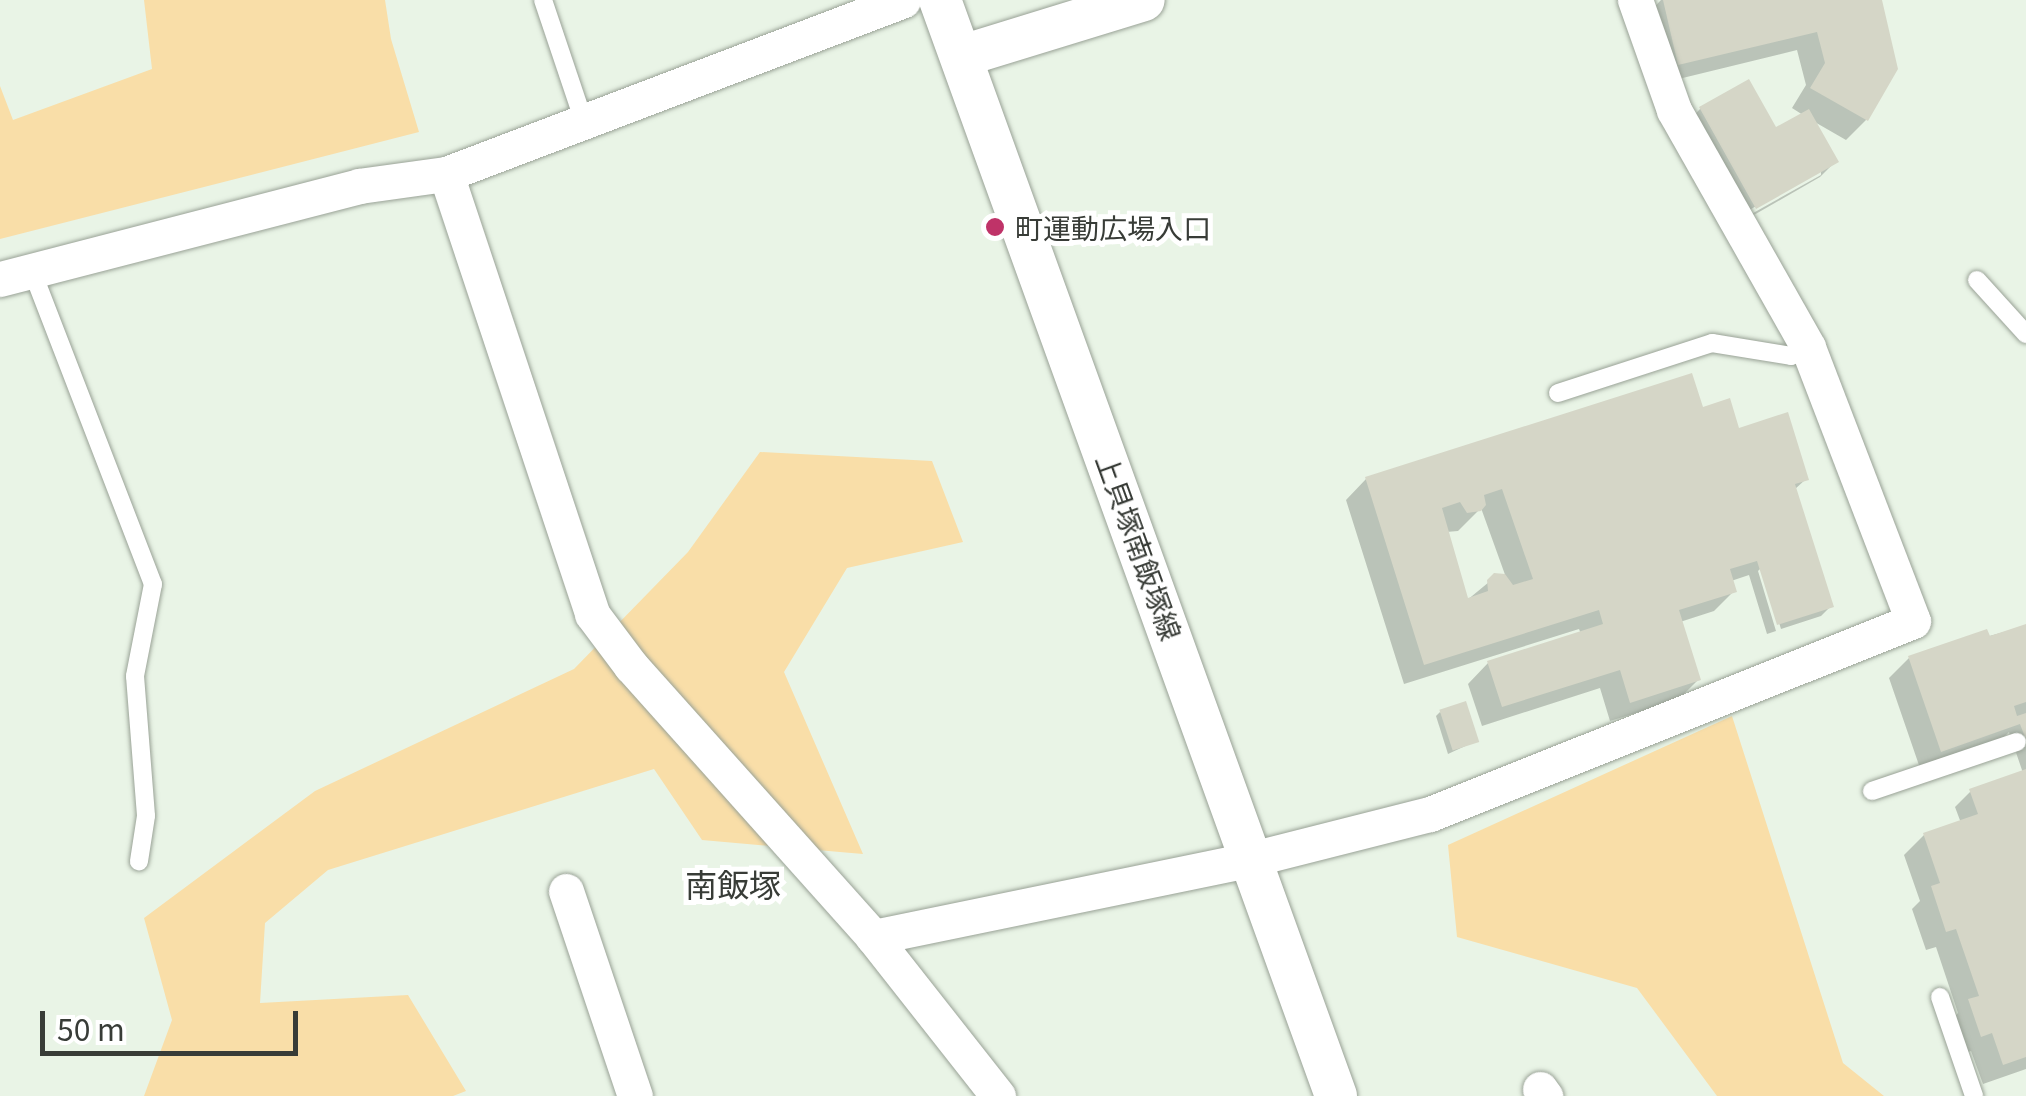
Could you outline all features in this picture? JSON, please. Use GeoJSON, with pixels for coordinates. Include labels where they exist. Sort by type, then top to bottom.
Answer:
{"type":"FeatureCollection","features":[{"type":"Feature","properties":{"kind":"street"},"geometry":{"type":"LineString","coordinates":[[16,274],[359,186],[446,174],[903,0]]}},
{"type":"Feature","properties":{"kind":"street","name":"上貝塚南飯塚線"},"geometry":{"type":"LineString","coordinates":[[940,0],[1336,1096]]}},
{"type":"Feature","properties":{"kind":"street"},"geometry":{"type":"LineString","coordinates":[[962,56],[1144,0]]}},
{"type":"Feature","properties":{"kind":"street"},"geometry":{"type":"LineString","coordinates":[[873,937],[1252,859],[1430,814],[1913,621],[1808,347],[1674,110],[1635,0]]}},
{"type":"Feature","properties":{"kind":"street"},"geometry":{"type":"LineString","coordinates":[[446,174],[592,614],[631,666],[873,937],[998,1096]]}},
{"type":"Feature","properties":{"kind":"street"},"geometry":{"type":"LineString","coordinates":[[566,891],[635,1096]]}},
{"type":"Feature","properties":{"kind":"lane"},"geometry":{"type":"LineString","coordinates":[[543,0],[584,122]]}},
{"type":"Feature","properties":{"kind":"lane"},"geometry":{"type":"LineString","coordinates":[[16,274],[153,584],[135,676],[146,816],[139,861]]}},
{"type":"Feature","properties":{"kind":"lane"},"geometry":{"type":"LineString","coordinates":[[1976,280],[2026,334]]}},
{"type":"Feature","properties":{"kind":"lane"},"geometry":{"type":"LineString","coordinates":[[1558,392],[1712,344],[1790,356],[1808,347]]}},
{"type":"Feature","properties":{"kind":"lane"},"geometry":{"type":"LineString","coordinates":[[1872,791],[2017,742]]}},
{"type":"Feature","properties":{"kind":"lane"},"geometry":{"type":"LineString","coordinates":[[1940,997],[1974,1096]]}},
{"type":"Feature","properties":{"kind":"shaded area"},"geometry":{"type":"Polygon","coordinates":[[[144,0],[385,0],[391,39],[419,132],[0,239],[0,86],[13,120],[152,69],[144,0]]]}},
{"type":"Feature","properties":{"kind":"shaded area"},"geometry":{"type":"Polygon","coordinates":[[[760,452],[932,461],[963,542],[847,568],[784,672],[863,854],[702,840],[654,769],[328,870],[265,923],[260,1003],[408,995],[466,1091],[453,1096],[144,1096],[172,1020],[144,918],[315,791],[574,669],[688,552],[760,452]]]}},
{"type":"Feature","properties":{"kind":"shaded area"},"geometry":{"type":"Polygon","coordinates":[[[1732,716],[1843,1063],[1884,1096],[1717,1096],[1637,988],[1457,937],[1448,845],[1732,716]]]}},
{"type":"Feature","properties":{"kind":"building"},"geometry":{"type":"Polygon","coordinates":[[[1663,0],[1882,0],[1898,69],[1868,121],[1810,88],[1825,63],[1817,32],[1678,65],[1663,0]]]}},
{"type":"Feature","properties":{"kind":"building"},"geometry":{"type":"Polygon","coordinates":[[[1749,79],[1776,127],[1809,109],[1839,162],[1756,209],[1699,107],[1749,79]]]}},
{"type":"Feature","properties":{"kind":"building"},"geometry":{"type":"Polygon","coordinates":[[[1692,373],[1703,407],[1730,398],[1739,428],[1788,412],[1809,480],[1795,484],[1834,607],[1777,625],[1757,561],[1730,569],[1737,592],[1679,610],[1701,680],[1630,703],[1620,670],[1502,707],[1487,661],[1603,624],[1599,610],[1424,665],[1365,477],[1692,373]],[[1502,489],[1484,495],[1486,505],[1481,511],[1467,513],[1460,502],[1442,508],[1468,598],[1488,591],[1487,580],[1494,573],[1505,574],[1513,585],[1533,579],[1502,489]]]}},
{"type":"Feature","properties":{"kind":"building"},"geometry":{"type":"Polygon","coordinates":[[[2026,624],[2026,702],[2014,706],[2017,716],[2026,713],[2026,740],[2020,724],[1941,752],[1908,656],[1987,629],[1990,636],[2026,624]]]}},
{"type":"Feature","properties":{"kind":"building"},"geometry":{"type":"Polygon","coordinates":[[[1466,701],[1479,742],[1453,751],[1439,710],[1466,701]]]}},
{"type":"Feature","properties":{"kind":"building"},"geometry":{"type":"Polygon","coordinates":[[[2026,769],[2026,1057],[2003,1065],[1992,1033],[1981,1037],[1968,999],[1979,996],[1956,929],[1946,932],[1931,886],[1940,883],[1923,833],[1978,814],[1969,789],[2026,769]]]}},
{"type":"Feature","properties":{"kind":"place","name":"町運動広場入口"},"geometry":{"type":"Point","coordinates":[995,227]}},
{"type":"Feature","properties":{"kind":"district","name":"南飯塚"},"geometry":{"type":"Point","coordinates":[733,883]}}]}
